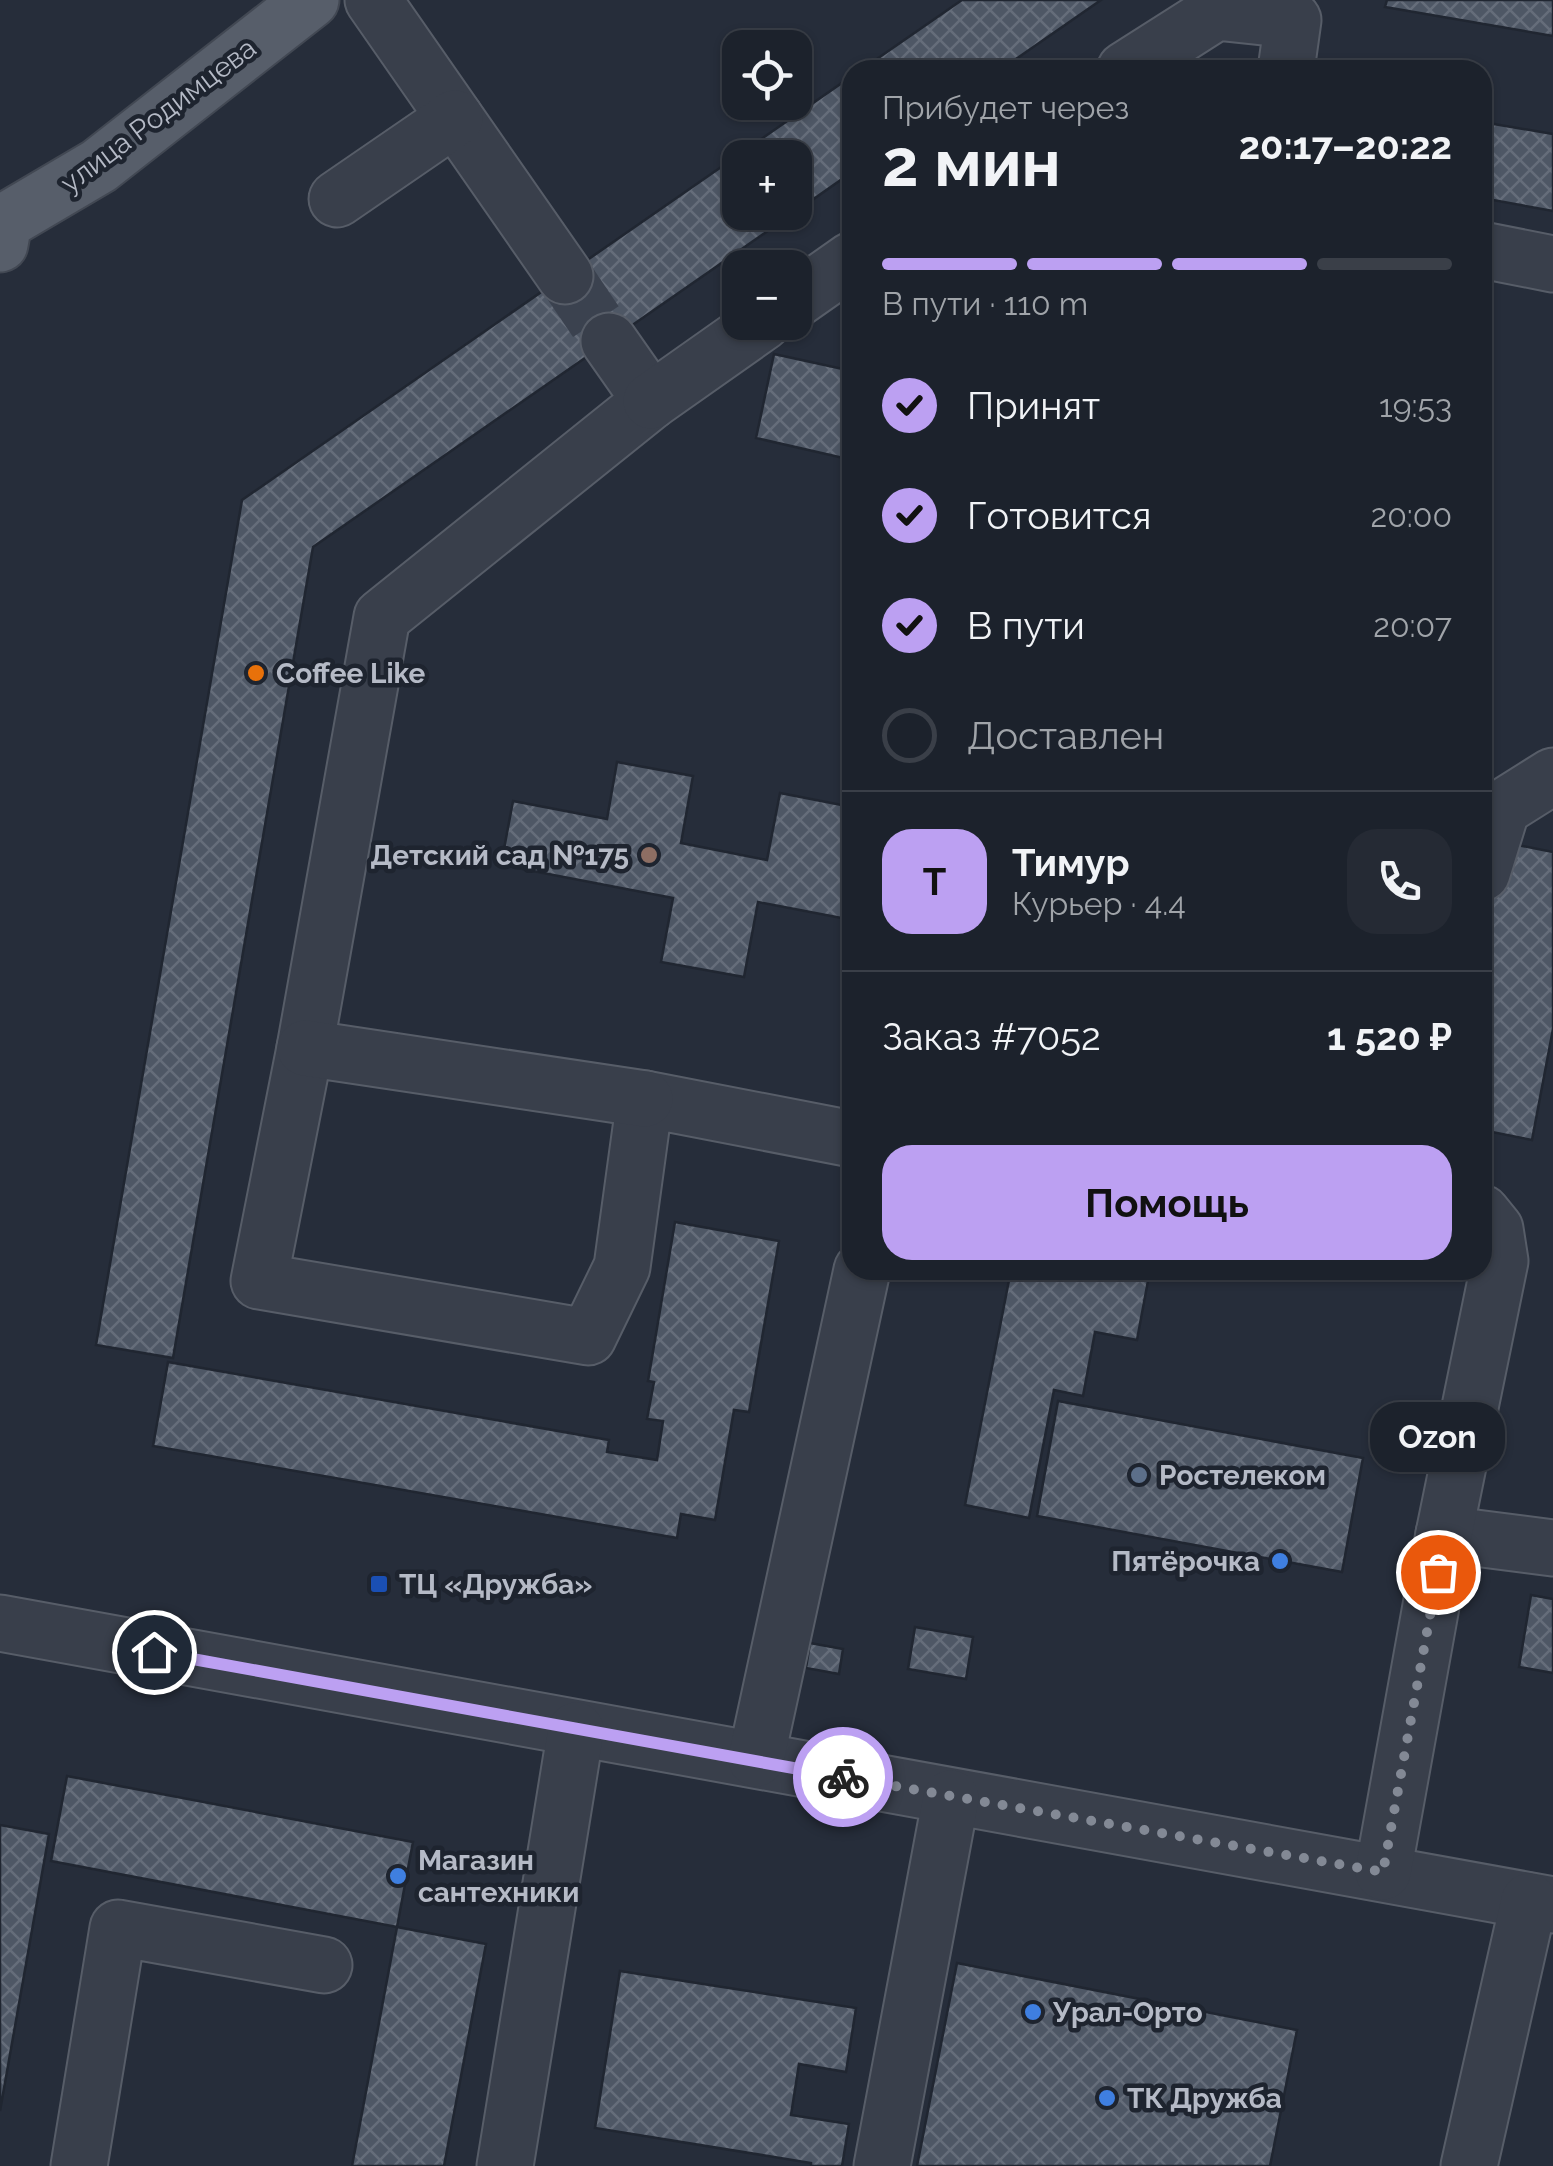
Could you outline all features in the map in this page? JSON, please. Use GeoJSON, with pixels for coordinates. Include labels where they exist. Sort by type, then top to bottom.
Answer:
{"type":"FeatureCollection","features":[{"type":"Feature","properties":{"kind":"main road","name":"улица Родимцева"},"geometry":{"type":"LineString","coordinates":[[1,229],[99,166],[311,0]]}},
{"type":"Feature","properties":{"kind":"street"},"geometry":{"type":"LineString","coordinates":[[373,0],[564,276]]}},
{"type":"Feature","properties":{"kind":"street"},"geometry":{"type":"LineString","coordinates":[[1141,60],[1216,12],[1293,20],[1287,60]]}},
{"type":"Feature","properties":{"kind":"street"},"geometry":{"type":"LineString","coordinates":[[338,199],[455,118]]}},
{"type":"Feature","properties":{"kind":"street"},"geometry":{"type":"LineString","coordinates":[[1492,252],[1553,264]]}},
{"type":"Feature","properties":{"kind":"street"},"geometry":{"type":"LineString","coordinates":[[812,288],[842,267]]}},
{"type":"Feature","properties":{"kind":"street"},"geometry":{"type":"LineString","coordinates":[[645,1099],[622,1268],[588,1336],[260,1281],[382,617],[651,401],[737,340]]}},
{"type":"Feature","properties":{"kind":"street"},"geometry":{"type":"LineString","coordinates":[[610,341],[651,401]]}},
{"type":"Feature","properties":{"kind":"street"},"geometry":{"type":"LineString","coordinates":[[1492,840],[1502,808],[1553,776]]}},
{"type":"Feature","properties":{"kind":"street"},"geometry":{"type":"LineString","coordinates":[[305,1048],[645,1099],[842,1137]]}},
{"type":"Feature","properties":{"kind":"street"},"geometry":{"type":"LineString","coordinates":[[1383,1872],[1444,1534],[1500,1261],[1492,1226]]}},
{"type":"Feature","properties":{"kind":"street"},"geometry":{"type":"LineString","coordinates":[[756,1760],[860,1280]]}},
{"type":"Feature","properties":{"kind":"street"},"geometry":{"type":"LineString","coordinates":[[1444,1534],[1553,1548]]}},
{"type":"Feature","properties":{"kind":"street"},"geometry":{"type":"LineString","coordinates":[[0,1623],[1541,1903],[1469,2166]]}},
{"type":"Feature","properties":{"kind":"street"},"geometry":{"type":"LineString","coordinates":[[505,2166],[576,1730]]}},
{"type":"Feature","properties":{"kind":"street"},"geometry":{"type":"LineString","coordinates":[[882,2166],[951,1798]]}},
{"type":"Feature","properties":{"kind":"street"},"geometry":{"type":"LineString","coordinates":[[79,2166],[118,1928],[324,1965]]}},
{"type":"Feature","properties":{"kind":"building"},"geometry":{"type":"Polygon","coordinates":[[[962,0],[1101,0],[1014,60],[875,60],[962,0]]]}},
{"type":"Feature","properties":{"kind":"building"},"geometry":{"type":"Polygon","coordinates":[[[1387,0],[1553,0],[1553,36],[1385,7],[1387,0]]]}},
{"type":"Feature","properties":{"kind":"building"},"geometry":{"type":"Polygon","coordinates":[[[842,83],[842,179],[812,200],[812,140],[760,140],[789,120],[812,120],[812,104],[842,83]]]}},
{"type":"Feature","properties":{"kind":"building"},"geometry":{"type":"Polygon","coordinates":[[[1492,124],[1553,134],[1553,211],[1492,200],[1492,124]]]}},
{"type":"Feature","properties":{"kind":"building"},"geometry":{"type":"Polygon","coordinates":[[[722,166],[722,230],[769,230],[740,250],[722,250],[722,263],[313,547],[173,1358],[96,1345],[242,500],[722,166]]]}},
{"type":"Feature","properties":{"kind":"building"},"geometry":{"type":"Polygon","coordinates":[[[774,354],[842,369],[842,458],[756,438],[774,354]]]}},
{"type":"Feature","properties":{"kind":"building"},"geometry":{"type":"Polygon","coordinates":[[[617,762],[693,776],[681,843],[767,860],[780,793],[842,805],[842,918],[758,902],[744,977],[661,962],[673,898],[501,865],[513,801],[607,819],[617,762]]]}},
{"type":"Feature","properties":{"kind":"building"},"geometry":{"type":"Polygon","coordinates":[[[1502,842],[1553,852],[1553,1029],[1532,1140],[1492,1132],[1492,893],[1502,842]]]}},
{"type":"Feature","properties":{"kind":"building"},"geometry":{"type":"Polygon","coordinates":[[[675,1222],[779,1241],[749,1412],[734,1410],[715,1520],[681,1514],[677,1538],[153,1446],[168,1362],[609,1440],[607,1452],[657,1460],[663,1421],[647,1419],[654,1382],[648,1381],[675,1222]]]}},
{"type":"Feature","properties":{"kind":"building"},"geometry":{"type":"Polygon","coordinates":[[[1009,1280],[1148,1280],[1137,1340],[1095,1332],[1083,1396],[1054,1390],[1029,1518],[965,1505],[1009,1280]]]}},
{"type":"Feature","properties":{"kind":"building"},"geometry":{"type":"Polygon","coordinates":[[[1058,1401],[1363,1458],[1342,1572],[1037,1516],[1058,1401]]]}},
{"type":"Feature","properties":{"kind":"building"},"geometry":{"type":"Polygon","coordinates":[[[1531,1595],[1553,1599],[1553,1673],[1519,1667],[1531,1595]]]}},
{"type":"Feature","properties":{"kind":"building"},"geometry":{"type":"Polygon","coordinates":[[[915,1627],[973,1637],[966,1679],[908,1669],[915,1627]]]}},
{"type":"Feature","properties":{"kind":"building"},"geometry":{"type":"Polygon","coordinates":[[[810,1643],[843,1649],[839,1674],[806,1668],[810,1643]]]}},
{"type":"Feature","properties":{"kind":"building"},"geometry":{"type":"Polygon","coordinates":[[[67,1776],[413,1842],[397,1927],[51,1861],[67,1776]]]}},
{"type":"Feature","properties":{"kind":"building"},"geometry":{"type":"Polygon","coordinates":[[[0,1825],[49,1834],[0,2111],[0,1825]]]}},
{"type":"Feature","properties":{"kind":"building"},"geometry":{"type":"Polygon","coordinates":[[[397,1927],[486,1944],[444,2166],[352,2166],[397,1927]]]}},
{"type":"Feature","properties":{"kind":"building","name":"ТК Дружба"},"geometry":{"type":"Polygon","coordinates":[[[957,1963],[1297,2030],[1270,2166],[917,2166],[957,1963]]]}},
{"type":"Feature","properties":{"kind":"building"},"geometry":{"type":"Polygon","coordinates":[[[620,1971],[856,2008],[846,2072],[799,2064],[791,2115],[849,2124],[842,2166],[811,2166],[595,2128],[620,1971]]]}},
{"type":"Feature","properties":{"kind":"tunnel"},"geometry":{"type":"LineString","coordinates":[[565,276],[609,341]]}},
{"type":"Feature","properties":{"kind":"way so far"},"geometry":{"type":"LineString","coordinates":[[843,1777],[1383,1872],[1438,1572]]}},
{"type":"Feature","properties":{"kind":"place","name":"Coffee Like"},"geometry":{"type":"Point","coordinates":[256,673]}},
{"type":"Feature","properties":{"kind":"place","name":"Детский сад №175"},"geometry":{"type":"Point","coordinates":[649,855]}},
{"type":"Feature","properties":{"kind":"place","name":"Ростелеком"},"geometry":{"type":"Point","coordinates":[1139,1475]}},
{"type":"Feature","properties":{"kind":"place","name":"Пятёрочка"},"geometry":{"type":"Point","coordinates":[1280,1561]}},
{"type":"Feature","properties":{"kind":"place","name":"Ozon"},"geometry":{"type":"Point","coordinates":[1438,1572]}},
{"type":"Feature","properties":{"kind":"place","name":"ТЦ «Дружба»"},"geometry":{"type":"Point","coordinates":[379,1584]}},
{"type":"Feature","properties":{"kind":"place","name":"Магазин сантехники"},"geometry":{"type":"Point","coordinates":[398,1876]}},
{"type":"Feature","properties":{"kind":"place","name":"Урал-Орто"},"geometry":{"type":"Point","coordinates":[1033,2012]}},
{"type":"Feature","properties":{"kind":"place","name":"ТК Дружба"},"geometry":{"type":"Point","coordinates":[1107,2098]}},
{"type":"Feature","properties":{"kind":"route"},"geometry":{"type":"LineString","coordinates":[[154,1652],[843,1777]]}}]}
